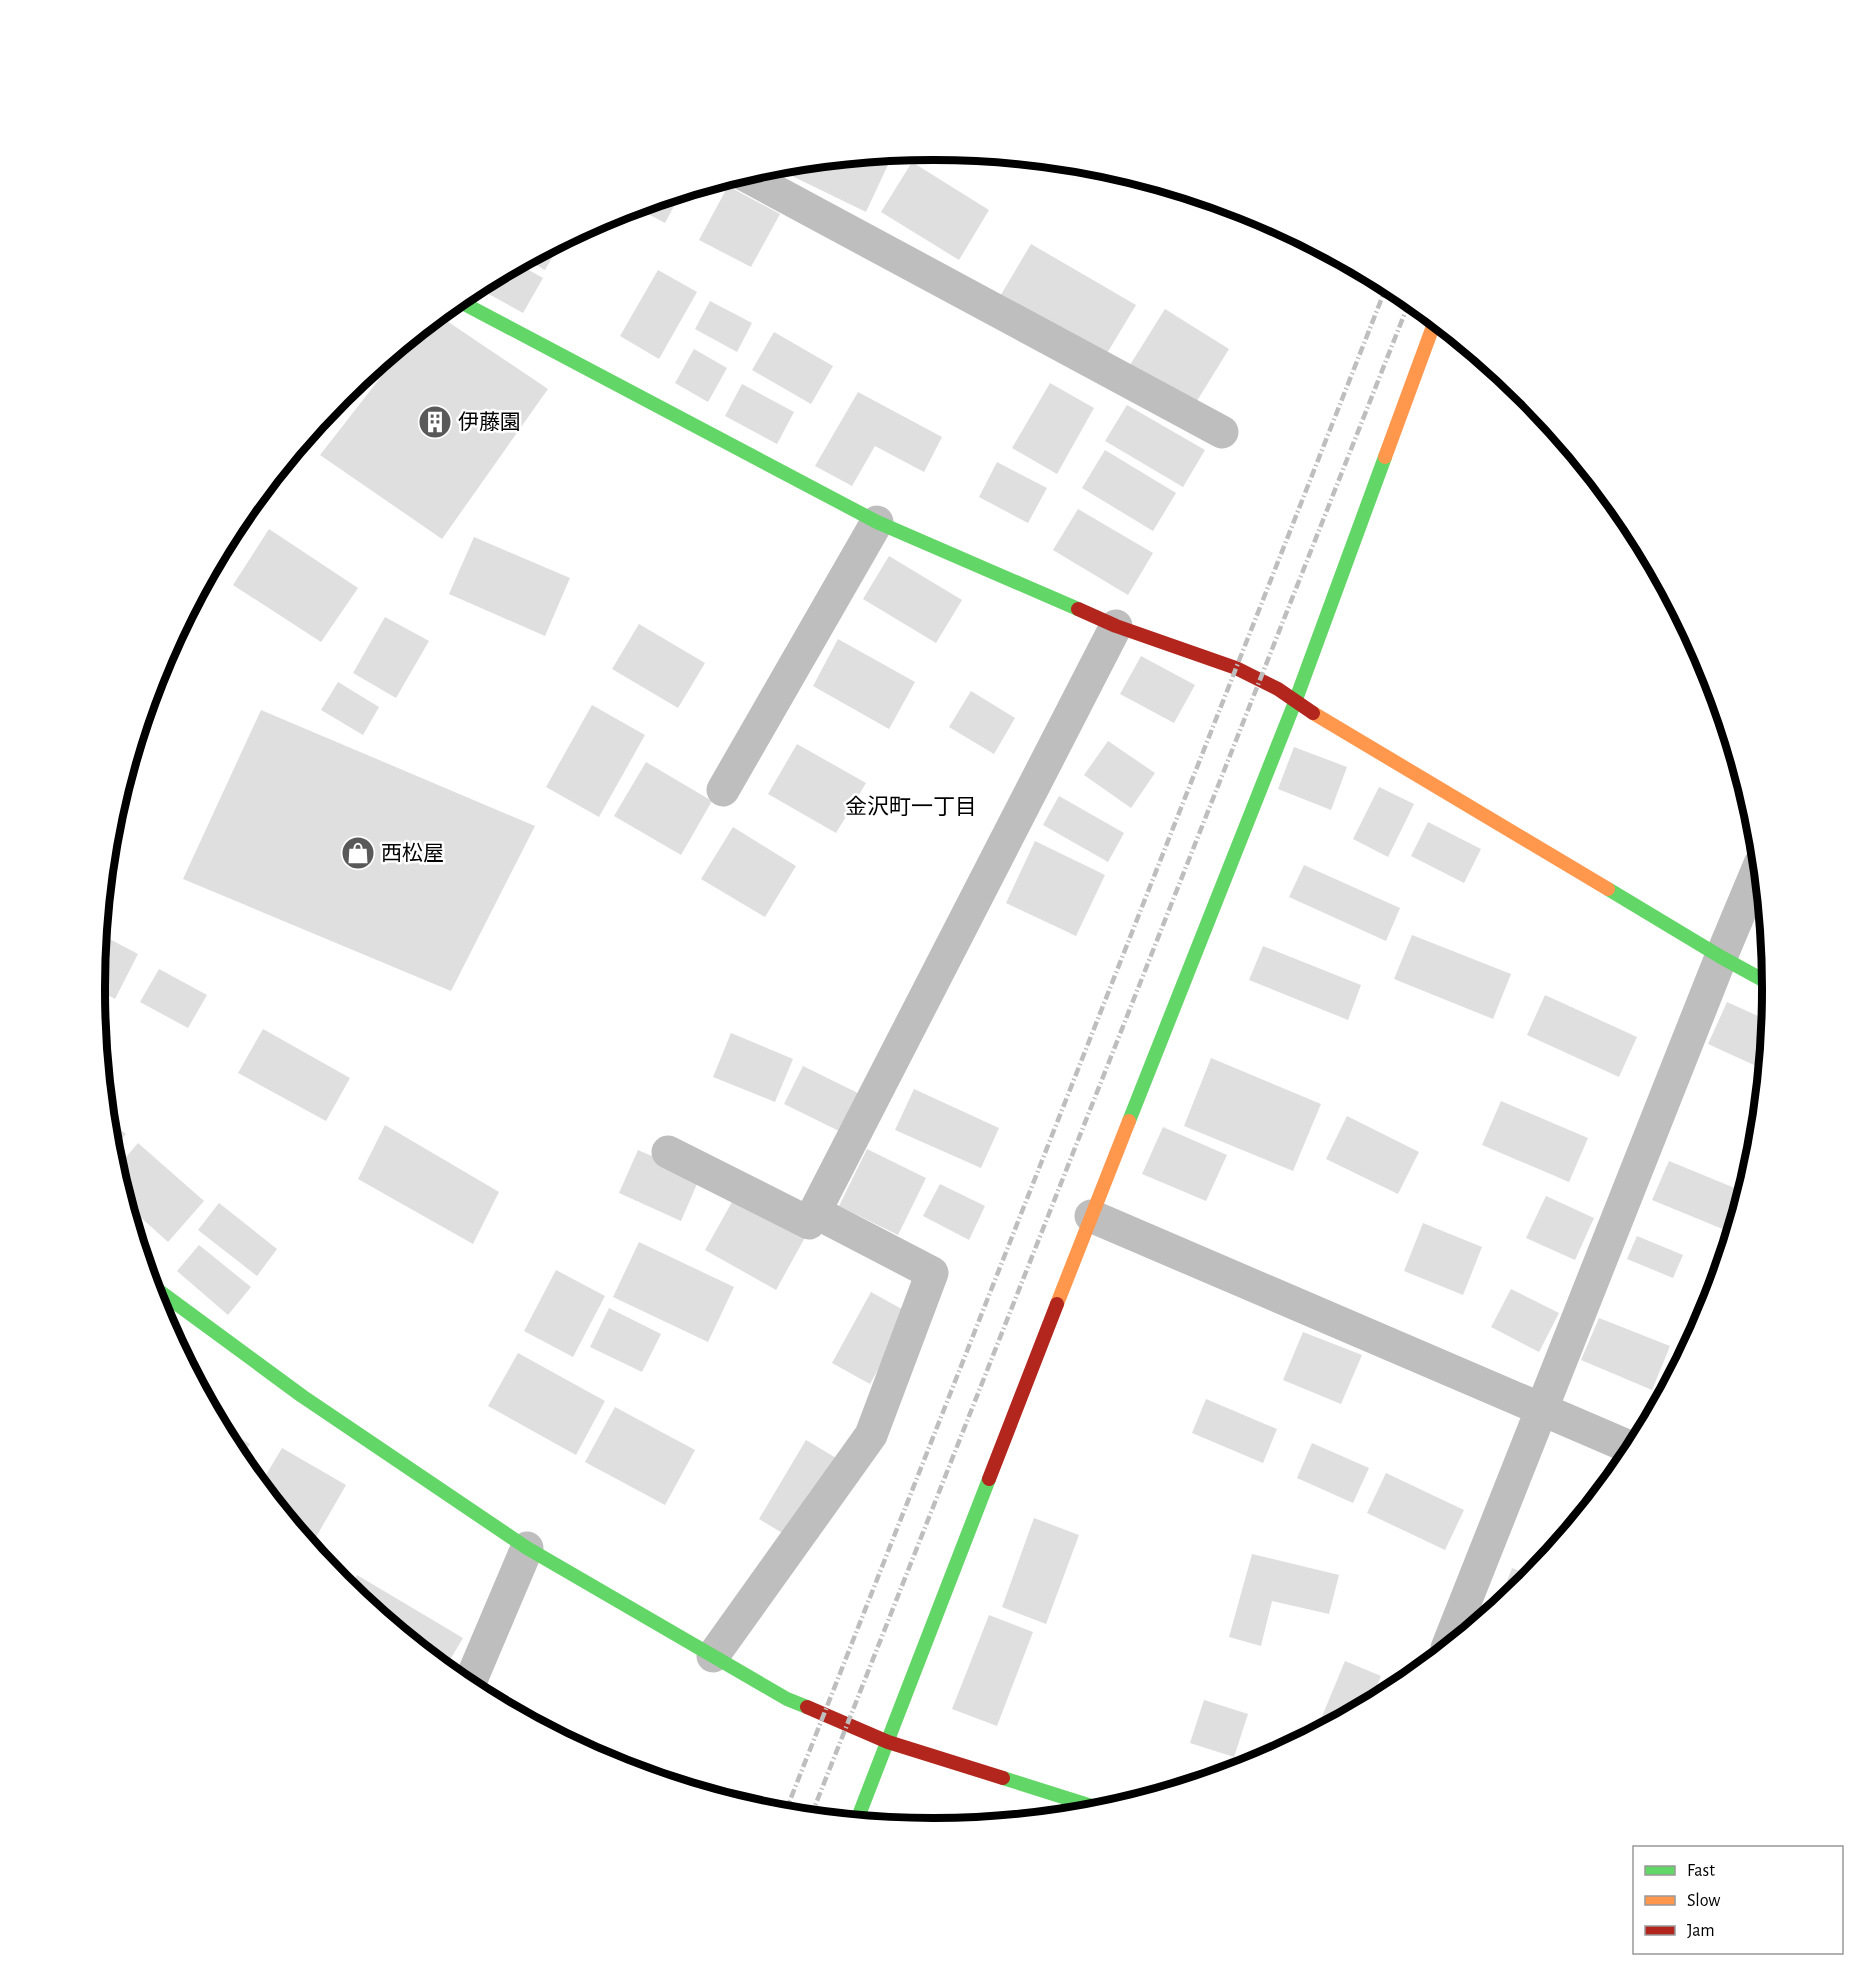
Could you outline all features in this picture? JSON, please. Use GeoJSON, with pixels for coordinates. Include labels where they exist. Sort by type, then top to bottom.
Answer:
{"type":"FeatureCollection","features":[{"type":"Feature","properties":{"kind":"street"},"geometry":{"type":"LineString","coordinates":[[755,180],[1222,432]]}},
{"type":"Feature","properties":{"kind":"street"},"geometry":{"type":"LineString","coordinates":[[466,305],[877,522],[1116,626],[1236,668],[1278,689],[1295,702],[1762,979]]}},
{"type":"Feature","properties":{"kind":"street"},"geometry":{"type":"LineString","coordinates":[[860,1814],[1091,1216],[1295,702],[1432,328]]}},
{"type":"Feature","properties":{"kind":"street"},"geometry":{"type":"LineString","coordinates":[[723,790],[877,522]]}},
{"type":"Feature","properties":{"kind":"street"},"geometry":{"type":"LineString","coordinates":[[668,1152],[809,1223],[1116,626]]}},
{"type":"Feature","properties":{"kind":"street"},"geometry":{"type":"LineString","coordinates":[[1452,1634],[1754,877]]}},
{"type":"Feature","properties":{"kind":"street"},"geometry":{"type":"LineString","coordinates":[[713,1656],[872,1435],[932,1273],[815,1212]]}},
{"type":"Feature","properties":{"kind":"street"},"geometry":{"type":"LineString","coordinates":[[1091,1216],[1625,1445]]}},
{"type":"Feature","properties":{"kind":"street"},"geometry":{"type":"LineString","coordinates":[[164,1294],[302,1396],[527,1548],[787,1698],[888,1742],[1084,1804]]}},
{"type":"Feature","properties":{"kind":"street"},"geometry":{"type":"LineString","coordinates":[[472,1677],[527,1548]]}},
{"type":"Feature","properties":{"kind":"building"},"geometry":{"type":"Polygon","coordinates":[[[889,162],[866,212],[792,176],[793,173],[825,168],[889,162]]]}},
{"type":"Feature","properties":{"kind":"building"},"geometry":{"type":"Polygon","coordinates":[[[912,162],[989,210],[959,260],[881,212],[912,162]]]}},
{"type":"Feature","properties":{"kind":"building"},"geometry":{"type":"Polygon","coordinates":[[[728,187],[780,214],[751,267],[699,240],[728,187]]]}},
{"type":"Feature","properties":{"kind":"building"},"geometry":{"type":"Polygon","coordinates":[[[677,201],[665,223],[645,213],[677,201]]]}},
{"type":"Feature","properties":{"kind":"building"},"geometry":{"type":"Polygon","coordinates":[[[1031,244],[1136,305],[1103,360],[999,298],[1031,244]]]}},
{"type":"Feature","properties":{"kind":"building"},"geometry":{"type":"Polygon","coordinates":[[[555,252],[545,270],[533,264],[555,252]]]}},
{"type":"Feature","properties":{"kind":"building"},"geometry":{"type":"Polygon","coordinates":[[[525,268],[543,278],[523,313],[485,292],[525,268]]]}},
{"type":"Feature","properties":{"kind":"building"},"geometry":{"type":"Polygon","coordinates":[[[658,270],[697,292],[659,359],[620,336],[658,270]]]}},
{"type":"Feature","properties":{"kind":"building"},"geometry":{"type":"Polygon","coordinates":[[[710,301],[752,323],[737,352],[695,329],[710,301]]]}},
{"type":"Feature","properties":{"kind":"building"},"geometry":{"type":"Polygon","coordinates":[[[1165,309],[1229,349],[1195,404],[1130,365],[1165,309]]]}},
{"type":"Feature","properties":{"kind":"building","name":"伊藤園"},"geometry":{"type":"Polygon","coordinates":[[[445,320],[548,389],[442,539],[320,455],[393,361],[445,320]]]}},
{"type":"Feature","properties":{"kind":"building"},"geometry":{"type":"Polygon","coordinates":[[[774,332],[833,366],[811,404],[752,370],[774,332]]]}},
{"type":"Feature","properties":{"kind":"building"},"geometry":{"type":"Polygon","coordinates":[[[694,349],[727,368],[708,402],[675,383],[694,349]]]}},
{"type":"Feature","properties":{"kind":"building"},"geometry":{"type":"Polygon","coordinates":[[[1050,383],[1094,408],[1057,474],[1012,448],[1050,383]]]}},
{"type":"Feature","properties":{"kind":"building"},"geometry":{"type":"Polygon","coordinates":[[[742,384],[794,412],[777,444],[725,416],[742,384]]]}},
{"type":"Feature","properties":{"kind":"building"},"geometry":{"type":"Polygon","coordinates":[[[858,392],[942,437],[924,472],[875,446],[852,486],[815,466],[858,392]]]}},
{"type":"Feature","properties":{"kind":"building"},"geometry":{"type":"Polygon","coordinates":[[[1127,405],[1205,450],[1183,487],[1105,441],[1127,405]]]}},
{"type":"Feature","properties":{"kind":"building"},"geometry":{"type":"Polygon","coordinates":[[[1105,450],[1176,493],[1153,531],[1082,488],[1105,450]]]}},
{"type":"Feature","properties":{"kind":"building"},"geometry":{"type":"Polygon","coordinates":[[[997,462],[1047,488],[1028,523],[979,497],[997,462]]]}},
{"type":"Feature","properties":{"kind":"building"},"geometry":{"type":"Polygon","coordinates":[[[1078,509],[1153,553],[1128,595],[1053,550],[1078,509]]]}},
{"type":"Feature","properties":{"kind":"building"},"geometry":{"type":"Polygon","coordinates":[[[269,529],[358,588],[321,642],[233,585],[269,529]]]}},
{"type":"Feature","properties":{"kind":"building"},"geometry":{"type":"Polygon","coordinates":[[[474,537],[570,578],[545,636],[449,594],[474,537]]]}},
{"type":"Feature","properties":{"kind":"building"},"geometry":{"type":"Polygon","coordinates":[[[889,556],[962,600],[936,643],[863,599],[889,556]]]}},
{"type":"Feature","properties":{"kind":"building"},"geometry":{"type":"Polygon","coordinates":[[[385,617],[429,641],[396,698],[353,673],[385,617]]]}},
{"type":"Feature","properties":{"kind":"building"},"geometry":{"type":"Polygon","coordinates":[[[639,624],[705,663],[678,708],[612,669],[639,624]]]}},
{"type":"Feature","properties":{"kind":"building"},"geometry":{"type":"Polygon","coordinates":[[[838,639],[915,682],[889,729],[813,686],[838,639]]]}},
{"type":"Feature","properties":{"kind":"building"},"geometry":{"type":"Polygon","coordinates":[[[1141,656],[1195,685],[1174,723],[1120,694],[1141,656]]]}},
{"type":"Feature","properties":{"kind":"building"},"geometry":{"type":"Polygon","coordinates":[[[338,682],[379,707],[363,735],[321,710],[338,682]]]}},
{"type":"Feature","properties":{"kind":"building"},"geometry":{"type":"Polygon","coordinates":[[[971,691],[1015,718],[994,754],[949,727],[971,691]]]}},
{"type":"Feature","properties":{"kind":"building"},"geometry":{"type":"Polygon","coordinates":[[[592,705],[645,735],[599,817],[546,787],[592,705]]]}},
{"type":"Feature","properties":{"kind":"building","name":"西松屋"},"geometry":{"type":"Polygon","coordinates":[[[261,710],[535,826],[451,991],[183,879],[261,710]]]}},
{"type":"Feature","properties":{"kind":"building"},"geometry":{"type":"Polygon","coordinates":[[[1108,741],[1155,773],[1131,808],[1084,775],[1108,741]]]}},
{"type":"Feature","properties":{"kind":"building"},"geometry":{"type":"Polygon","coordinates":[[[797,744],[866,783],[836,833],[768,794],[797,744]]]}},
{"type":"Feature","properties":{"kind":"building"},"geometry":{"type":"Polygon","coordinates":[[[1294,747],[1347,767],[1331,810],[1278,789],[1294,747]]]}},
{"type":"Feature","properties":{"kind":"building"},"geometry":{"type":"Polygon","coordinates":[[[646,762],[712,801],[681,855],[614,816],[646,762]]]}},
{"type":"Feature","properties":{"kind":"building"},"geometry":{"type":"Polygon","coordinates":[[[1379,787],[1414,804],[1388,857],[1353,839],[1379,787]]]}},
{"type":"Feature","properties":{"kind":"building"},"geometry":{"type":"Polygon","coordinates":[[[1059,796],[1124,833],[1108,862],[1043,825],[1059,796]]]}},
{"type":"Feature","properties":{"kind":"building"},"geometry":{"type":"Polygon","coordinates":[[[1428,822],[1481,849],[1464,883],[1411,856],[1428,822]]]}},
{"type":"Feature","properties":{"kind":"building"},"geometry":{"type":"Polygon","coordinates":[[[733,827],[796,866],[765,917],[701,879],[733,827]]]}},
{"type":"Feature","properties":{"kind":"building"},"geometry":{"type":"Polygon","coordinates":[[[1035,841],[1105,875],[1076,936],[1006,903],[1035,841]]]}},
{"type":"Feature","properties":{"kind":"building"},"geometry":{"type":"Polygon","coordinates":[[[1304,865],[1400,908],[1386,941],[1289,897],[1304,865]]]}},
{"type":"Feature","properties":{"kind":"building"},"geometry":{"type":"Polygon","coordinates":[[[1412,935],[1511,974],[1493,1019],[1394,979],[1412,935]]]}},
{"type":"Feature","properties":{"kind":"building"},"geometry":{"type":"Polygon","coordinates":[[[107,938],[138,954],[115,999],[105,994],[107,938]]]}},
{"type":"Feature","properties":{"kind":"building"},"geometry":{"type":"Polygon","coordinates":[[[1263,946],[1361,985],[1348,1020],[1249,980],[1263,946]]]}},
{"type":"Feature","properties":{"kind":"building"},"geometry":{"type":"Polygon","coordinates":[[[159,969],[207,995],[188,1028],[140,1002],[159,969]]]}},
{"type":"Feature","properties":{"kind":"building"},"geometry":{"type":"Polygon","coordinates":[[[1545,995],[1637,1037],[1619,1077],[1527,1035],[1545,995]]]}},
{"type":"Feature","properties":{"kind":"building"},"geometry":{"type":"Polygon","coordinates":[[[1727,1002],[1761,1017],[1758,1067],[1708,1044],[1727,1002]]]}},
{"type":"Feature","properties":{"kind":"building"},"geometry":{"type":"Polygon","coordinates":[[[263,1029],[350,1078],[326,1121],[238,1073],[263,1029]]]}},
{"type":"Feature","properties":{"kind":"building"},"geometry":{"type":"Polygon","coordinates":[[[731,1033],[793,1059],[775,1102],[713,1077],[731,1033]]]}},
{"type":"Feature","properties":{"kind":"building"},"geometry":{"type":"Polygon","coordinates":[[[1211,1058],[1321,1104],[1293,1171],[1184,1126],[1211,1058]]]}},
{"type":"Feature","properties":{"kind":"building"},"geometry":{"type":"Polygon","coordinates":[[[803,1066],[866,1097],[847,1135],[784,1104],[803,1066]]]}},
{"type":"Feature","properties":{"kind":"building"},"geometry":{"type":"Polygon","coordinates":[[[914,1089],[999,1128],[981,1168],[895,1130],[914,1089]]]}},
{"type":"Feature","properties":{"kind":"building"},"geometry":{"type":"Polygon","coordinates":[[[1501,1101],[1588,1138],[1569,1182],[1482,1145],[1501,1101]]]}},
{"type":"Feature","properties":{"kind":"building"},"geometry":{"type":"Polygon","coordinates":[[[1347,1116],[1419,1152],[1398,1194],[1326,1159],[1347,1116]]]}},
{"type":"Feature","properties":{"kind":"building"},"geometry":{"type":"Polygon","coordinates":[[[385,1125],[499,1192],[473,1244],[358,1179],[385,1125]]]}},
{"type":"Feature","properties":{"kind":"building"},"geometry":{"type":"Polygon","coordinates":[[[117,1127],[126,1134],[119,1142],[117,1127]]]}},
{"type":"Feature","properties":{"kind":"building"},"geometry":{"type":"Polygon","coordinates":[[[1163,1127],[1227,1155],[1206,1201],[1142,1174],[1163,1127]]]}},
{"type":"Feature","properties":{"kind":"building"},"geometry":{"type":"Polygon","coordinates":[[[138,1143],[204,1201],[168,1242],[136,1213],[123,1160],[138,1143]]]}},
{"type":"Feature","properties":{"kind":"building"},"geometry":{"type":"Polygon","coordinates":[[[867,1149],[926,1178],[898,1235],[839,1206],[867,1149]]]}},
{"type":"Feature","properties":{"kind":"building"},"geometry":{"type":"Polygon","coordinates":[[[638,1150],[700,1177],[681,1221],[619,1193],[638,1150]]]}},
{"type":"Feature","properties":{"kind":"building"},"geometry":{"type":"Polygon","coordinates":[[[1669,1161],[1737,1189],[1725,1230],[1652,1200],[1669,1161]]]}},
{"type":"Feature","properties":{"kind":"building"},"geometry":{"type":"Polygon","coordinates":[[[940,1184],[985,1206],[969,1240],[923,1216],[940,1184]]]}},
{"type":"Feature","properties":{"kind":"building"},"geometry":{"type":"Polygon","coordinates":[[[737,1193],[808,1232],[776,1290],[705,1250],[737,1193]]]}},
{"type":"Feature","properties":{"kind":"building"},"geometry":{"type":"Polygon","coordinates":[[[1546,1196],[1594,1218],[1575,1260],[1526,1238],[1546,1196]]]}},
{"type":"Feature","properties":{"kind":"building"},"geometry":{"type":"Polygon","coordinates":[[[219,1203],[277,1249],[257,1276],[198,1230],[219,1203]]]}},
{"type":"Feature","properties":{"kind":"building"},"geometry":{"type":"Polygon","coordinates":[[[1423,1223],[1482,1247],[1463,1295],[1404,1271],[1423,1223]]]}},
{"type":"Feature","properties":{"kind":"building"},"geometry":{"type":"Polygon","coordinates":[[[1637,1236],[1683,1255],[1673,1278],[1627,1259],[1637,1236]]]}},
{"type":"Feature","properties":{"kind":"building"},"geometry":{"type":"Polygon","coordinates":[[[639,1242],[734,1287],[708,1342],[613,1297],[639,1242]]]}},
{"type":"Feature","properties":{"kind":"building"},"geometry":{"type":"Polygon","coordinates":[[[199,1245],[251,1287],[228,1315],[177,1271],[199,1245]]]}},
{"type":"Feature","properties":{"kind":"building"},"geometry":{"type":"Polygon","coordinates":[[[556,1270],[605,1296],[573,1357],[524,1331],[556,1270]]]}},
{"type":"Feature","properties":{"kind":"building"},"geometry":{"type":"Polygon","coordinates":[[[1511,1289],[1559,1313],[1539,1352],[1491,1327],[1511,1289]]]}},
{"type":"Feature","properties":{"kind":"building"},"geometry":{"type":"Polygon","coordinates":[[[871,1292],[909,1313],[870,1384],[832,1363],[871,1292]]]}},
{"type":"Feature","properties":{"kind":"building"},"geometry":{"type":"Polygon","coordinates":[[[609,1308],[661,1334],[642,1372],[590,1347],[609,1308]]]}},
{"type":"Feature","properties":{"kind":"building"},"geometry":{"type":"Polygon","coordinates":[[[1599,1318],[1670,1346],[1652,1390],[1581,1360],[1599,1318]]]}},
{"type":"Feature","properties":{"kind":"building"},"geometry":{"type":"Polygon","coordinates":[[[1303,1332],[1362,1355],[1341,1404],[1283,1380],[1303,1332]]]}},
{"type":"Feature","properties":{"kind":"building"},"geometry":{"type":"Polygon","coordinates":[[[518,1353],[605,1401],[576,1455],[488,1406],[518,1353]]]}},
{"type":"Feature","properties":{"kind":"building"},"geometry":{"type":"Polygon","coordinates":[[[1206,1399],[1277,1429],[1263,1463],[1192,1433],[1206,1399]]]}},
{"type":"Feature","properties":{"kind":"building"},"geometry":{"type":"Polygon","coordinates":[[[615,1407],[695,1450],[665,1505],[585,1462],[615,1407]]]}},
{"type":"Feature","properties":{"kind":"building"},"geometry":{"type":"Polygon","coordinates":[[[236,1435],[250,1444],[246,1450],[236,1435]]]}},
{"type":"Feature","properties":{"kind":"building"},"geometry":{"type":"Polygon","coordinates":[[[806,1440],[836,1458],[789,1537],[759,1519],[806,1440]]]}},
{"type":"Feature","properties":{"kind":"building"},"geometry":{"type":"Polygon","coordinates":[[[1312,1443],[1369,1468],[1353,1503],[1297,1478],[1312,1443]]]}},
{"type":"Feature","properties":{"kind":"building"},"geometry":{"type":"Polygon","coordinates":[[[282,1448],[346,1485],[315,1539],[265,1477],[282,1448]]]}},
{"type":"Feature","properties":{"kind":"building"},"geometry":{"type":"Polygon","coordinates":[[[1386,1473],[1464,1510],[1445,1550],[1367,1513],[1386,1473]]]}},
{"type":"Feature","properties":{"kind":"building"},"geometry":{"type":"Polygon","coordinates":[[[1034,1518],[1079,1535],[1046,1624],[1002,1607],[1034,1518]]]}},
{"type":"Feature","properties":{"kind":"building"},"geometry":{"type":"Polygon","coordinates":[[[1252,1554],[1339,1575],[1329,1614],[1272,1601],[1261,1646],[1229,1637],[1252,1554]]]}},
{"type":"Feature","properties":{"kind":"building"},"geometry":{"type":"Polygon","coordinates":[[[1512,1568],[1522,1572],[1519,1575],[1504,1589],[1512,1568]]]}},
{"type":"Feature","properties":{"kind":"building"},"geometry":{"type":"Polygon","coordinates":[[[357,1575],[463,1638],[449,1661],[387,1612],[354,1580],[357,1575]]]}},
{"type":"Feature","properties":{"kind":"building"},"geometry":{"type":"Polygon","coordinates":[[[989,1615],[1033,1632],[997,1726],[952,1709],[989,1615]]]}},
{"type":"Feature","properties":{"kind":"building"},"geometry":{"type":"Polygon","coordinates":[[[1345,1661],[1381,1676],[1375,1690],[1320,1722],[1345,1661]]]}},
{"type":"Feature","properties":{"kind":"building"},"geometry":{"type":"Polygon","coordinates":[[[1204,1700],[1248,1714],[1234,1757],[1190,1743],[1204,1700]]]}},
{"type":"Feature","properties":{"kind":"railway"},"geometry":{"type":"LineString","coordinates":[[788,1804],[1384,293]]}},
{"type":"Feature","properties":{"kind":"railway"},"geometry":{"type":"LineString","coordinates":[[814,1808],[1406,309]]}},
{"type":"Feature","properties":{"kind":"traffic: fast"},"geometry":{"type":"LineString","coordinates":[[466,305],[877,522],[1078,609]]}},
{"type":"Feature","properties":{"kind":"traffic: fast"},"geometry":{"type":"LineString","coordinates":[[1129,1121],[1295,702],[1385,457]]}},
{"type":"Feature","properties":{"kind":"traffic: fast"},"geometry":{"type":"LineString","coordinates":[[1608,889],[1762,979]]}},
{"type":"Feature","properties":{"kind":"traffic: fast"},"geometry":{"type":"LineString","coordinates":[[164,1294],[302,1396],[527,1548],[787,1699],[807,1707]]}},
{"type":"Feature","properties":{"kind":"traffic: fast"},"geometry":{"type":"LineString","coordinates":[[859,1814],[989,1479]]}},
{"type":"Feature","properties":{"kind":"traffic: fast"},"geometry":{"type":"LineString","coordinates":[[1003,1778],[1084,1804]]}},
{"type":"Feature","properties":{"kind":"traffic: slow"},"geometry":{"type":"LineString","coordinates":[[1385,457],[1432,328]]}},
{"type":"Feature","properties":{"kind":"traffic: slow"},"geometry":{"type":"LineString","coordinates":[[1313,713],[1608,889]]}},
{"type":"Feature","properties":{"kind":"traffic: slow"},"geometry":{"type":"LineString","coordinates":[[1057,1304],[1129,1121]]}},
{"type":"Feature","properties":{"kind":"traffic: jam"},"geometry":{"type":"LineString","coordinates":[[1078,609],[1116,626],[1236,668],[1278,689],[1313,713]]}},
{"type":"Feature","properties":{"kind":"traffic: jam"},"geometry":{"type":"LineString","coordinates":[[989,1479],[1057,1304]]}},
{"type":"Feature","properties":{"kind":"traffic: jam"},"geometry":{"type":"LineString","coordinates":[[807,1707],[888,1742],[1003,1778]]}},
{"type":"Feature","properties":{"kind":"place","name":"伊藤園"},"geometry":{"type":"Point","coordinates":[435,422]}},
{"type":"Feature","properties":{"kind":"place","name":"西松屋"},"geometry":{"type":"Point","coordinates":[358,853]}},
{"type":"Feature","properties":{"kind":"district","name":"金沢町一丁目"},"geometry":{"type":"Point","coordinates":[911,806]}}]}
